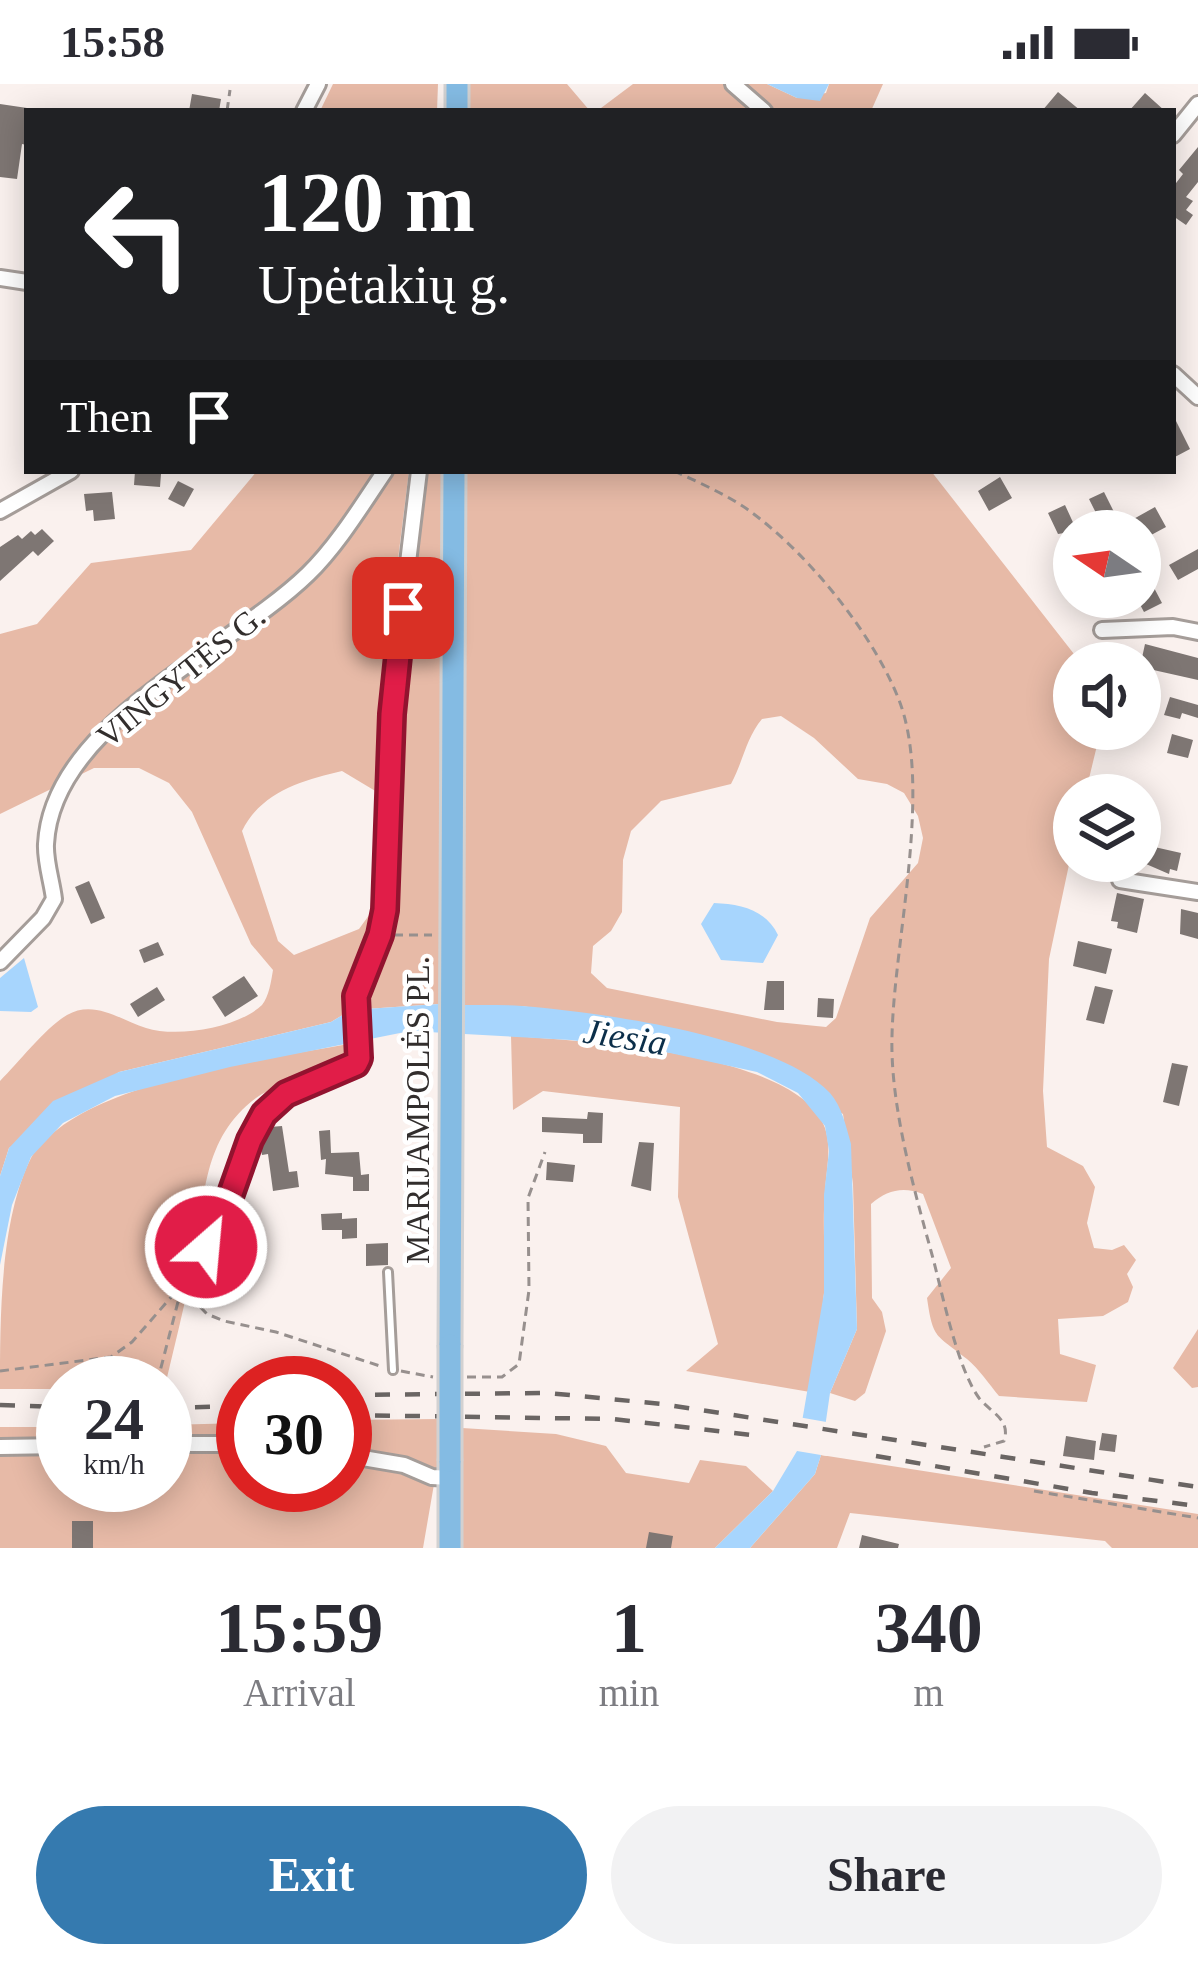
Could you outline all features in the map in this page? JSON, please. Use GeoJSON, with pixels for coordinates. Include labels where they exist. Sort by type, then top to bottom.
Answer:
{"type":"FeatureCollection","features":[{"type":"Feature","properties":{"kind":"main road","name":"MARIJAMPOLĖS PL."},"geometry":{"type":"LineString","coordinates":[[450,1548],[452,1106],[446,936],[454,474]]}},
{"type":"Feature","properties":{"kind":"street"},"geometry":{"type":"LineString","coordinates":[[733,84],[761,108]]}},
{"type":"Feature","properties":{"kind":"street"},"geometry":{"type":"LineString","coordinates":[[1176,132],[1198,104]]}},
{"type":"Feature","properties":{"kind":"street"},"geometry":{"type":"LineString","coordinates":[[0,512],[66,474]]}},
{"type":"Feature","properties":{"kind":"street","name":"VINGYTĖS G."},"geometry":{"type":"LineString","coordinates":[[0,962],[43,918],[54,899],[45,848],[57,795],[73,769],[104,733],[309,573],[384,474]]}},
{"type":"Feature","properties":{"kind":"street"},"geometry":{"type":"LineString","coordinates":[[182,1285],[223,1216],[264,1114],[299,1087],[356,1064],[356,996],[385,910],[394,679],[419,474]]}},
{"type":"Feature","properties":{"kind":"street"},"geometry":{"type":"LineString","coordinates":[[1102,631],[1173,627],[1198,632]]}},
{"type":"Feature","properties":{"kind":"street"},"geometry":{"type":"LineString","coordinates":[[1133,882],[1198,892]]}},
{"type":"Feature","properties":{"kind":"street"},"geometry":{"type":"LineString","coordinates":[[0,1447],[36,1446]]}},
{"type":"Feature","properties":{"kind":"street"},"geometry":{"type":"LineString","coordinates":[[372,1460],[432,1478],[450,1469]]}},
{"type":"Feature","properties":{"kind":"lane"},"geometry":{"type":"LineString","coordinates":[[388,1272],[393,1370]]}},
{"type":"Feature","properties":{"kind":"path"},"geometry":{"type":"LineString","coordinates":[[227,108],[230,89]]}},
{"type":"Feature","properties":{"kind":"path"},"geometry":{"type":"LineString","coordinates":[[680,474],[745,508],[785,541],[848,613],[886,670],[902,705],[912,803],[892,1037],[895,1088],[955,1340],[978,1396],[1002,1419],[1007,1432],[1004,1442],[985,1448]]}},
{"type":"Feature","properties":{"kind":"path"},"geometry":{"type":"LineString","coordinates":[[386,934],[446,936]]}},
{"type":"Feature","properties":{"kind":"path"},"geometry":{"type":"LineString","coordinates":[[466,1377],[502,1377],[519,1364],[529,1290],[528,1198],[545,1152]]}},
{"type":"Feature","properties":{"kind":"path"},"geometry":{"type":"LineString","coordinates":[[182,1285],[207,1314],[393,1370],[449,1377]]}},
{"type":"Feature","properties":{"kind":"path"},"geometry":{"type":"LineString","coordinates":[[0,1371],[111,1357],[131,1342],[182,1285]]}},
{"type":"Feature","properties":{"kind":"path"},"geometry":{"type":"LineString","coordinates":[[164,1356],[182,1285]]}},
{"type":"Feature","properties":{"kind":"path"},"geometry":{"type":"LineString","coordinates":[[1034,1491],[1198,1518]]}},
{"type":"Feature","properties":{"kind":"shaded area"},"geometry":{"type":"Polygon","coordinates":[[[333,84],[438,84],[437,108],[321,108],[333,84]]]}},
{"type":"Feature","properties":{"kind":"shaded area"},"geometry":{"type":"Polygon","coordinates":[[[465,84],[567,84],[587,108],[465,108],[465,84]]]}},
{"type":"Feature","properties":{"kind":"shaded area"},"geometry":{"type":"Polygon","coordinates":[[[633,84],[767,84],[797,98],[826,93],[829,84],[883,84],[872,108],[601,108],[633,84]]]}},
{"type":"Feature","properties":{"kind":"shaded area"},"geometry":{"type":"Polygon","coordinates":[[[254,474],[409,474],[384,671],[381,790],[342,771],[313,779],[272,797],[242,831],[278,941],[294,955],[359,929],[372,911],[379,912],[355,975],[369,978],[380,953],[393,880],[401,680],[427,474],[443,474],[439,1004],[351,1010],[331,1022],[119,1072],[9,1148],[0,1176],[0,1081],[67,1015],[97,1010],[159,1031],[190,1031],[238,1020],[262,1005],[268,993],[273,970],[251,944],[192,812],[169,783],[139,768],[94,768],[0,814],[0,634],[37,624],[91,563],[191,550],[254,474]]]}},
{"type":"Feature","properties":{"kind":"shaded area"},"geometry":{"type":"Polygon","coordinates":[[[464,474],[933,474],[1065,642],[1053,642],[1053,750],[1096,750],[1090,774],[1053,774],[1053,882],[1065,882],[1049,959],[1043,1091],[1047,1147],[1083,1166],[1095,1187],[1087,1223],[1094,1248],[1112,1250],[1124,1245],[1136,1260],[1127,1274],[1133,1287],[1128,1302],[1103,1316],[1058,1319],[1060,1354],[1096,1365],[1087,1402],[999,1396],[938,1335],[927,1298],[951,1268],[923,1194],[902,1190],[871,1204],[872,1298],[882,1312],[886,1331],[865,1393],[855,1401],[830,1393],[857,1329],[853,1184],[843,1114],[709,1037],[521,1006],[464,1006],[464,474]],[[781,716],[762,719],[731,784],[661,801],[631,831],[623,860],[622,912],[611,931],[593,946],[591,973],[607,988],[777,1022],[826,1027],[836,1018],[870,918],[918,863],[923,838],[918,816],[904,793],[887,784],[858,779],[814,738],[781,716]]]}},
{"type":"Feature","properties":{"kind":"shaded area"},"geometry":{"type":"Polygon","coordinates":[[[511,1036],[685,1055],[775,1082],[807,1102],[825,1128],[828,1152],[824,1293],[810,1392],[686,1371],[718,1344],[678,1197],[680,1107],[543,1091],[513,1110],[511,1036]]]}},
{"type":"Feature","properties":{"kind":"shaded area"},"geometry":{"type":"Polygon","coordinates":[[[353,1043],[355,1051],[323,1074],[256,1098],[225,1131],[209,1170],[172,1356],[36,1356],[36,1389],[0,1389],[8,1238],[32,1156],[57,1130],[91,1109],[133,1091],[227,1066],[353,1043]]]}},
{"type":"Feature","properties":{"kind":"shaded area"},"geometry":{"type":"Polygon","coordinates":[[[1198,1329],[1198,1387],[1192,1388],[1173,1368],[1198,1329]]]}},
{"type":"Feature","properties":{"kind":"shaded area"},"geometry":{"type":"Polygon","coordinates":[[[438,1419],[438,1461],[423,1548],[0,1548],[0,1427],[36,1427],[36,1512],[192,1512],[192,1424],[216,1424],[216,1512],[372,1512],[372,1420],[438,1419]]]}},
{"type":"Feature","properties":{"kind":"shaded area"},"geometry":{"type":"Polygon","coordinates":[[[462,1428],[556,1434],[606,1446],[626,1473],[689,1483],[700,1460],[746,1466],[773,1491],[715,1548],[461,1548],[462,1428]]]}},
{"type":"Feature","properties":{"kind":"shaded area"},"geometry":{"type":"Polygon","coordinates":[[[821,1455],[1198,1514],[1198,1548],[1112,1548],[1105,1541],[850,1513],[837,1548],[750,1548],[815,1474],[821,1455]]]}},
{"type":"Feature","properties":{"kind":"water"},"geometry":{"type":"Polygon","coordinates":[[[767,84],[829,84],[820,101],[797,98],[767,84]]]}},
{"type":"Feature","properties":{"kind":"water"},"geometry":{"type":"Polygon","coordinates":[[[714,903],[752,910],[773,926],[778,935],[763,963],[721,960],[701,924],[714,903]]]}},
{"type":"Feature","properties":{"kind":"water"},"geometry":{"type":"Polygon","coordinates":[[[24,958],[38,1007],[31,1012],[0,1011],[0,978],[24,958]]]}},
{"type":"Feature","properties":{"kind":"water","name":"Jiesia"},"geometry":{"type":"Polygon","coordinates":[[[439,1004],[555,1009],[685,1030],[770,1056],[805,1073],[838,1104],[851,1144],[857,1329],[830,1393],[815,1474],[750,1548],[715,1548],[773,1491],[797,1451],[824,1293],[829,1151],[825,1126],[798,1093],[757,1072],[670,1053],[571,1040],[410,1031],[115,1096],[63,1123],[31,1157],[12,1205],[0,1265],[0,1176],[9,1148],[53,1101],[119,1072],[331,1022],[351,1010],[439,1004]]]}},
{"type":"Feature","properties":{"kind":"pier"},"geometry":{"type":"Polygon","coordinates":[[[798,1417],[832,1423],[827,1456],[791,1450],[798,1417]]]}},
{"type":"Feature","properties":{"kind":"building"},"geometry":{"type":"Polygon","coordinates":[[[1058,92],[1077,108],[1045,108],[1058,92]]]}},
{"type":"Feature","properties":{"kind":"building"},"geometry":{"type":"Polygon","coordinates":[[[1145,93],[1162,108],[1132,108],[1145,93]]]}},
{"type":"Feature","properties":{"kind":"building"},"geometry":{"type":"Polygon","coordinates":[[[192,94],[221,99],[220,108],[190,108],[192,94]]]}},
{"type":"Feature","properties":{"kind":"building"},"geometry":{"type":"Polygon","coordinates":[[[0,104],[27,108],[17,179],[0,177],[0,104]]]}},
{"type":"Feature","properties":{"kind":"building"},"geometry":{"type":"Polygon","coordinates":[[[1198,147],[1198,182],[1186,197],[1193,201],[1186,210],[1193,215],[1186,225],[1176,218],[1176,183],[1183,174],[1179,170],[1198,147]]]}},
{"type":"Feature","properties":{"kind":"building"},"geometry":{"type":"Polygon","coordinates":[[[1176,421],[1190,449],[1176,456],[1176,421]]]}},
{"type":"Feature","properties":{"kind":"building"},"geometry":{"type":"Polygon","coordinates":[[[135,474],[161,474],[160,487],[134,485],[135,474]]]}},
{"type":"Feature","properties":{"kind":"building"},"geometry":{"type":"Polygon","coordinates":[[[1000,477],[1012,498],[989,511],[978,491],[1000,477]]]}},
{"type":"Feature","properties":{"kind":"building"},"geometry":{"type":"Polygon","coordinates":[[[178,481],[194,489],[184,507],[168,499],[178,481]]]}},
{"type":"Feature","properties":{"kind":"building"},"geometry":{"type":"Polygon","coordinates":[[[112,492],[115,519],[94,521],[93,510],[86,511],[84,494],[112,492]]]}},
{"type":"Feature","properties":{"kind":"building"},"geometry":{"type":"Polygon","coordinates":[[[1104,492],[1113,510],[1094,510],[1089,499],[1104,492]]]}},
{"type":"Feature","properties":{"kind":"building"},"geometry":{"type":"Polygon","coordinates":[[[42,529],[54,541],[38,556],[33,551],[0,581],[0,547],[18,535],[22,539],[42,529]]]}},
{"type":"Feature","properties":{"kind":"building"},"geometry":{"type":"Polygon","coordinates":[[[1198,549],[1198,569],[1178,580],[1169,565],[1198,549]]]}},
{"type":"Feature","properties":{"kind":"building"},"geometry":{"type":"Polygon","coordinates":[[[1161,648],[1198,658],[1198,680],[1161,672],[1161,648]]]}},
{"type":"Feature","properties":{"kind":"building"},"geometry":{"type":"Polygon","coordinates":[[[1170,697],[1198,705],[1198,718],[1164,715],[1170,697]]]}},
{"type":"Feature","properties":{"kind":"building"},"geometry":{"type":"Polygon","coordinates":[[[1172,734],[1193,740],[1188,758],[1167,753],[1172,734]]]}},
{"type":"Feature","properties":{"kind":"building"},"geometry":{"type":"Polygon","coordinates":[[[1161,848],[1181,853],[1177,871],[1170,869],[1169,874],[1161,871],[1161,848]]]}},
{"type":"Feature","properties":{"kind":"building"},"geometry":{"type":"Polygon","coordinates":[[[89,881],[105,918],[91,924],[75,887],[89,881]]]}},
{"type":"Feature","properties":{"kind":"building"},"geometry":{"type":"Polygon","coordinates":[[[1117,893],[1144,899],[1137,933],[1117,928],[1118,922],[1111,921],[1117,893]]]}},
{"type":"Feature","properties":{"kind":"building"},"geometry":{"type":"Polygon","coordinates":[[[1181,909],[1198,913],[1198,939],[1180,934],[1181,909]]]}},
{"type":"Feature","properties":{"kind":"building"},"geometry":{"type":"Polygon","coordinates":[[[1078,941],[1112,949],[1106,974],[1073,966],[1078,941]]]}},
{"type":"Feature","properties":{"kind":"building"},"geometry":{"type":"Polygon","coordinates":[[[158,942],[164,955],[144,963],[139,950],[158,942]]]}},
{"type":"Feature","properties":{"kind":"building"},"geometry":{"type":"Polygon","coordinates":[[[244,976],[258,996],[225,1017],[212,997],[244,976]]]}},
{"type":"Feature","properties":{"kind":"building"},"geometry":{"type":"Polygon","coordinates":[[[767,981],[784,981],[784,1010],[764,1010],[767,981]]]}},
{"type":"Feature","properties":{"kind":"building"},"geometry":{"type":"Polygon","coordinates":[[[1095,986],[1113,990],[1104,1024],[1086,1020],[1095,986]]]}},
{"type":"Feature","properties":{"kind":"building"},"geometry":{"type":"Polygon","coordinates":[[[157,987],[165,1000],[138,1017],[130,1004],[157,987]]]}},
{"type":"Feature","properties":{"kind":"building"},"geometry":{"type":"Polygon","coordinates":[[[818,998],[834,999],[833,1018],[817,1017],[818,998]]]}},
{"type":"Feature","properties":{"kind":"building"},"geometry":{"type":"Polygon","coordinates":[[[1172,1063],[1188,1066],[1179,1106],[1163,1102],[1172,1063]]]}},
{"type":"Feature","properties":{"kind":"building"},"geometry":{"type":"Polygon","coordinates":[[[588,1112],[603,1113],[602,1143],[583,1143],[583,1134],[542,1132],[542,1117],[587,1119],[588,1112]]]}},
{"type":"Feature","properties":{"kind":"building"},"geometry":{"type":"Polygon","coordinates":[[[282,1126],[289,1172],[297,1171],[299,1187],[273,1191],[268,1154],[262,1155],[260,1145],[270,1127],[282,1126]]]}},
{"type":"Feature","properties":{"kind":"building"},"geometry":{"type":"Polygon","coordinates":[[[330,1130],[331,1153],[359,1152],[361,1175],[369,1174],[369,1191],[353,1191],[353,1177],[325,1174],[319,1131],[330,1130]]]}},
{"type":"Feature","properties":{"kind":"building"},"geometry":{"type":"Polygon","coordinates":[[[639,1142],[654,1143],[651,1191],[631,1186],[639,1142]]]}},
{"type":"Feature","properties":{"kind":"building"},"geometry":{"type":"Polygon","coordinates":[[[547,1162],[575,1165],[573,1182],[546,1180],[547,1162]]]}},
{"type":"Feature","properties":{"kind":"building"},"geometry":{"type":"Polygon","coordinates":[[[342,1213],[342,1219],[357,1218],[357,1238],[342,1239],[342,1230],[322,1230],[321,1214],[342,1213]]]}},
{"type":"Feature","properties":{"kind":"building"},"geometry":{"type":"Polygon","coordinates":[[[388,1243],[388,1265],[366,1266],[366,1244],[388,1243]]]}},
{"type":"Feature","properties":{"kind":"building"},"geometry":{"type":"Polygon","coordinates":[[[1102,1433],[1117,1435],[1115,1452],[1099,1450],[1102,1433]]]}},
{"type":"Feature","properties":{"kind":"building"},"geometry":{"type":"Polygon","coordinates":[[[1066,1436],[1096,1441],[1094,1460],[1063,1456],[1066,1436]]]}},
{"type":"Feature","properties":{"kind":"building"},"geometry":{"type":"Polygon","coordinates":[[[72,1521],[93,1521],[93,1548],[72,1548],[72,1521]]]}},
{"type":"Feature","properties":{"kind":"building"},"geometry":{"type":"Polygon","coordinates":[[[649,1532],[673,1536],[671,1548],[646,1548],[649,1532]]]}},
{"type":"Feature","properties":{"kind":"building"},"geometry":{"type":"Polygon","coordinates":[[[862,1535],[899,1544],[898,1548],[859,1548],[862,1535]]]}},
{"type":"Feature","properties":{"kind":"railway"},"geometry":{"type":"LineString","coordinates":[[372,1395],[548,1393],[662,1404],[1198,1487]]}},
{"type":"Feature","properties":{"kind":"railway"},"geometry":{"type":"LineString","coordinates":[[0,1405],[36,1406]]}},
{"type":"Feature","properties":{"kind":"railway"},"geometry":{"type":"LineString","coordinates":[[192,1407],[216,1407]]}},
{"type":"Feature","properties":{"kind":"railway"},"geometry":{"type":"LineString","coordinates":[[372,1415],[613,1419],[752,1435]]}},
{"type":"Feature","properties":{"kind":"railway"},"geometry":{"type":"LineString","coordinates":[[876,1456],[1198,1506]]}},
{"type":"Feature","properties":{"kind":"route"},"geometry":{"type":"LineString","coordinates":[[206,1247],[264,1114],[286,1094],[356,1064],[359,1058],[356,996],[385,910],[394,679],[403,608]]}}]}
